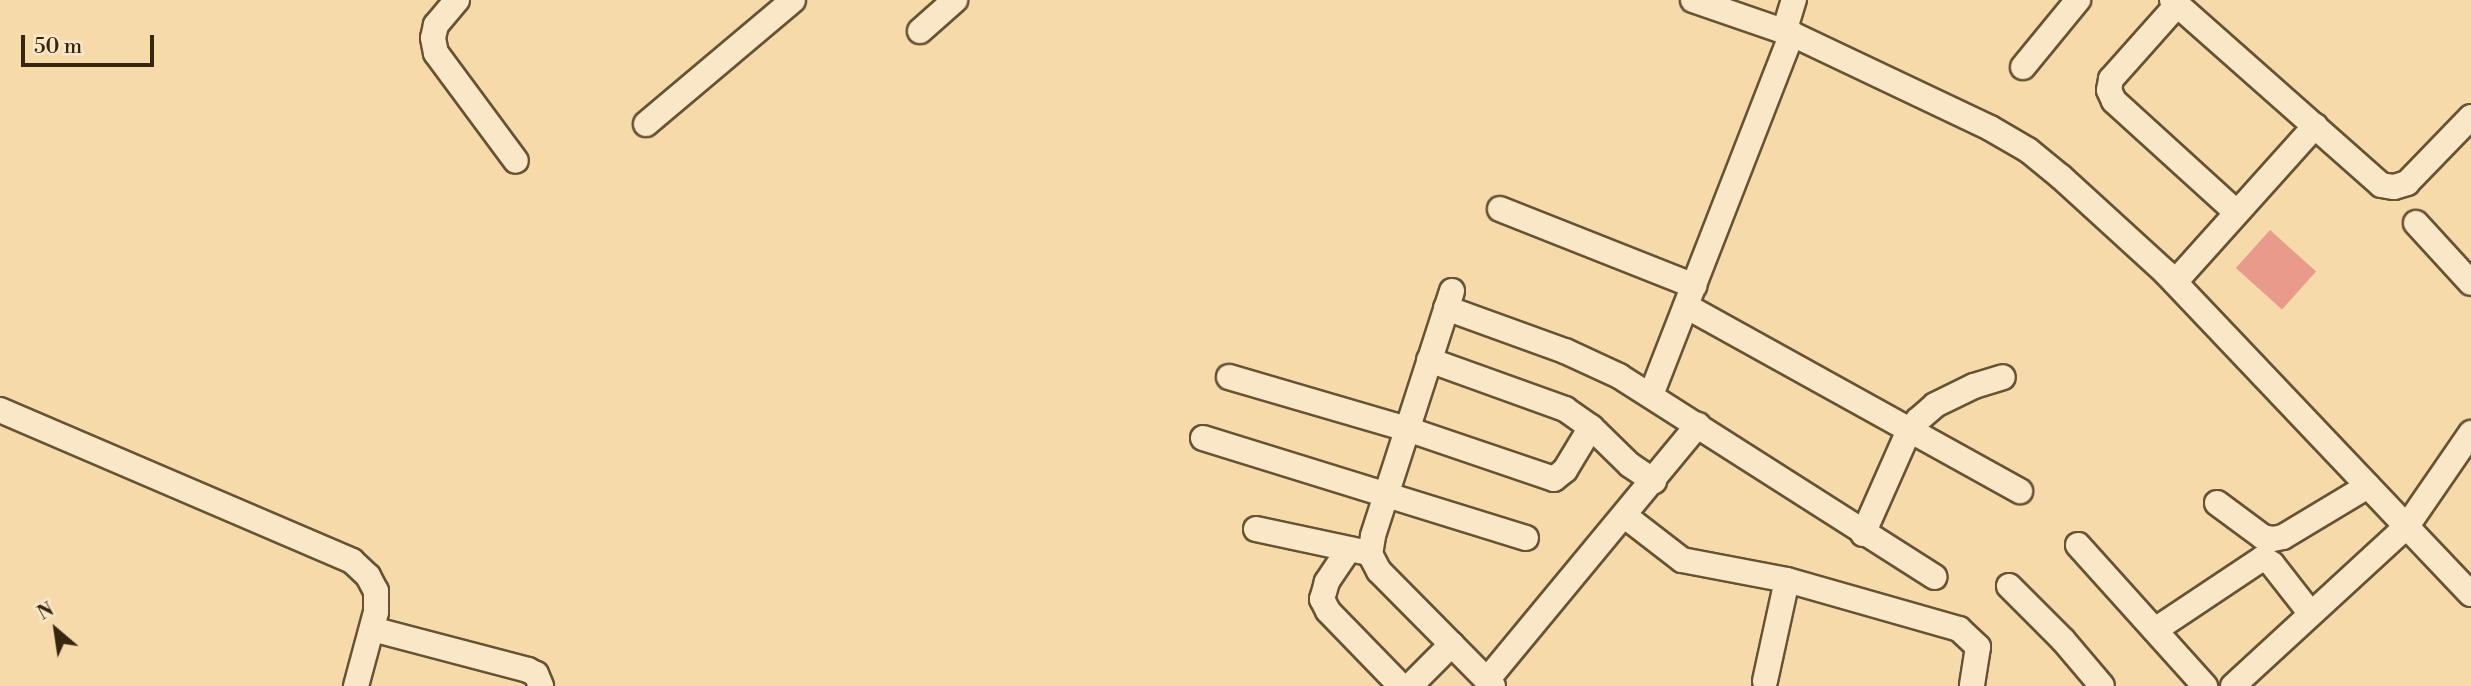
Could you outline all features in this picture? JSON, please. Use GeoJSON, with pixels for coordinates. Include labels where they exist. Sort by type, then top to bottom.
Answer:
{"type":"FeatureCollection","features":[{"type":"Feature","properties":{"kind":"street"},"geometry":{"type":"LineString","coordinates":[[457,0],[436,25],[433,38],[436,53],[516,161]]}},
{"type":"Feature","properties":{"kind":"street"},"geometry":{"type":"LineString","coordinates":[[646,124],[793,0]]}},
{"type":"Feature","properties":{"kind":"street"},"geometry":{"type":"LineString","coordinates":[[920,31],[955,0]]}},
{"type":"Feature","properties":{"kind":"street"},"geometry":{"type":"LineString","coordinates":[[1693,0],[1788,33],[1990,128],[2028,150],[2062,177],[2175,282],[2471,594]]}},
{"type":"Feature","properties":{"kind":"street"},"geometry":{"type":"LineString","coordinates":[[1651,395],[1788,33],[1794,0]]}},
{"type":"Feature","properties":{"kind":"street"},"geometry":{"type":"LineString","coordinates":[[2024,67],[2078,0]]}},
{"type":"Feature","properties":{"kind":"street"},"geometry":{"type":"LineString","coordinates":[[2236,213],[2114,101],[2109,90],[2111,79],[2175,2],[2381,185],[2394,187],[2407,183],[2466,133]]}},
{"type":"Feature","properties":{"kind":"street"},"geometry":{"type":"LineString","coordinates":[[2175,282],[2315,126]]}},
{"type":"Feature","properties":{"kind":"street"},"geometry":{"type":"LineString","coordinates":[[1500,209],[1690,296],[1910,431],[2020,491]]}},
{"type":"Feature","properties":{"kind":"street"},"geometry":{"type":"LineString","coordinates":[[2416,223],[2470,279]]}},
{"type":"Feature","properties":{"kind":"street"},"geometry":{"type":"LineString","coordinates":[[1401,686],[1328,611],[1322,599],[1326,582],[1359,551],[1385,497],[1449,300],[1595,364],[1651,395],[1863,534],[1934,577]]}},
{"type":"Feature","properties":{"kind":"street"},"geometry":{"type":"LineString","coordinates":[[1429,360],[1565,410],[1591,427],[1630,465],[1654,481]]}},
{"type":"Feature","properties":{"kind":"street"},"geometry":{"type":"LineString","coordinates":[[1229,377],[1407,429],[1554,479],[1565,470],[1591,427]]}},
{"type":"Feature","properties":{"kind":"street"},"geometry":{"type":"LineString","coordinates":[[1863,534],[1910,431],[1934,405],[1974,386],[2003,377]]}},
{"type":"Feature","properties":{"kind":"street"},"geometry":{"type":"LineString","coordinates":[[0,410],[352,561],[368,576],[376,591],[376,612],[356,686]]}},
{"type":"Feature","properties":{"kind":"street"},"geometry":{"type":"LineString","coordinates":[[1256,529],[1359,551],[1490,683],[1698,425]]}},
{"type":"Feature","properties":{"kind":"street"},"geometry":{"type":"LineString","coordinates":[[2233,686],[2407,526],[2471,433]]}},
{"type":"Feature","properties":{"kind":"street"},"geometry":{"type":"LineString","coordinates":[[1203,438],[1385,497],[1526,538]]}},
{"type":"Feature","properties":{"kind":"street"},"geometry":{"type":"LineString","coordinates":[[2217,503],[2263,537],[2273,539],[2283,537],[2368,486]]}},
{"type":"Feature","properties":{"kind":"street"},"geometry":{"type":"LineString","coordinates":[[1625,516],[1682,560],[1787,580],[1959,628],[1978,647],[1972,686]]}},
{"type":"Feature","properties":{"kind":"street"},"geometry":{"type":"LineString","coordinates":[[2078,545],[2205,686]]}},
{"type":"Feature","properties":{"kind":"street"},"geometry":{"type":"LineString","coordinates":[[2155,630],[2263,558],[2272,564],[2311,614]]}},
{"type":"Feature","properties":{"kind":"street"},"geometry":{"type":"LineString","coordinates":[[1765,681],[1787,580]]}},
{"type":"Feature","properties":{"kind":"street"},"geometry":{"type":"LineString","coordinates":[[2009,586],[2063,640],[2102,686]]}},
{"type":"Feature","properties":{"kind":"street"},"geometry":{"type":"LineString","coordinates":[[372,629],[528,670],[536,674],[541,686]]}},
{"type":"Feature","properties":{"kind":"street"},"geometry":{"type":"LineString","coordinates":[[1410,686],[1452,644]]}},
{"type":"Feature","properties":{"kind":"building"},"geometry":{"type":"Polygon","coordinates":[[[2270,230],[2316,271],[2282,309],[2236,268],[2270,230]]]}}]}
